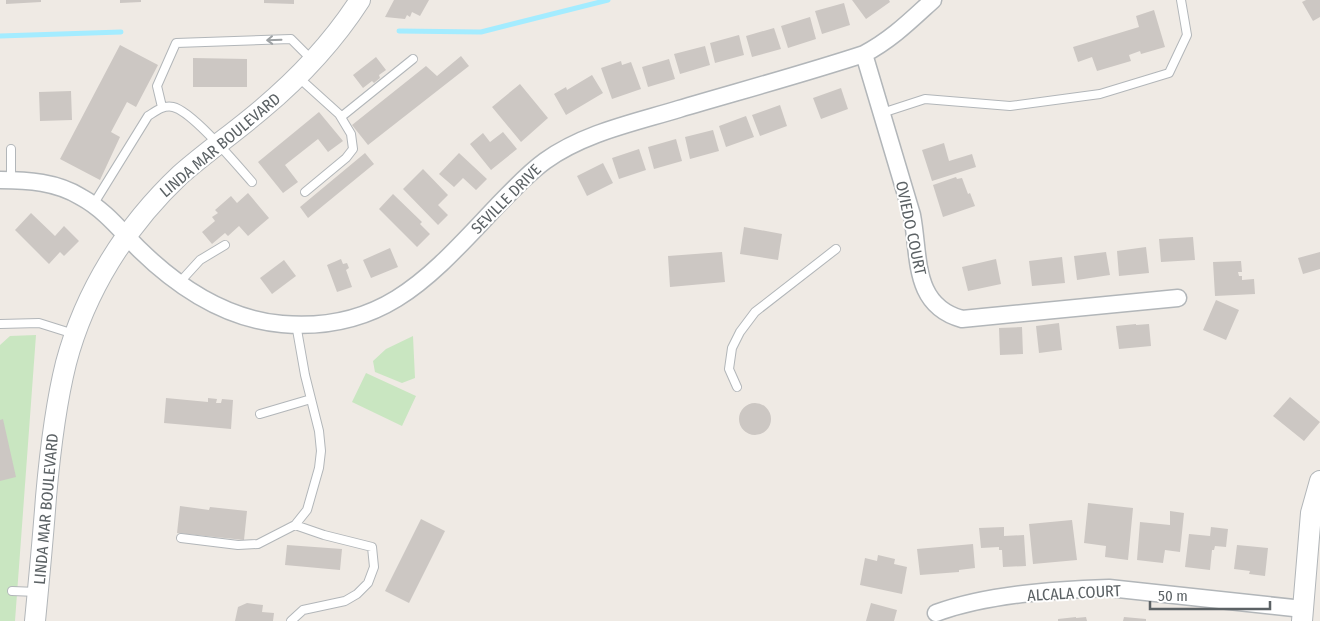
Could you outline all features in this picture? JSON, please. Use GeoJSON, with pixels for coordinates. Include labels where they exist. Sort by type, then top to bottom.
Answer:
{"type":"FeatureCollection","features":[{"type":"Feature","properties":{"kind":"street","name":"LINDA MAR BOULEVARD"},"geometry":{"type":"LineString","coordinates":[[35,621],[54,425],[66,362],[97,282],[126,236],[161,194],[182,174],[261,110],[314,61],[338,32],[360,0]]}},
{"type":"Feature","properties":{"kind":"street","name":"SEVILLE DRIVE"},"geometry":{"type":"LineString","coordinates":[[5,180],[27,180],[55,185],[80,196],[106,214],[148,258],[178,283],[210,302],[232,312],[254,319],[282,324],[332,323],[357,318],[379,310],[400,298],[437,269],[525,178],[544,162],[569,146],[618,127],[864,54],[881,45],[897,33],[933,0]]}},
{"type":"Feature","properties":{"kind":"street","name":"OVIEDO COURT"},"geometry":{"type":"LineString","coordinates":[[864,54],[912,215],[920,275],[926,292],[935,305],[948,315],[962,319],[1178,298]]}},
{"type":"Feature","properties":{"kind":"street"},"geometry":{"type":"LineString","coordinates":[[1303,615],[1311,513],[1320,481]]}},
{"type":"Feature","properties":{"kind":"street","name":"ALCALA COURT"},"geometry":{"type":"LineString","coordinates":[[936,613],[961,604],[985,599],[1080,589],[1109,588],[1303,615]]}},
{"type":"Feature","properties":{"kind":"lane"},"geometry":{"type":"LineString","coordinates":[[882,113],[925,99],[1010,106],[1100,94],[1169,73],[1187,35],[1181,0]]}},
{"type":"Feature","properties":{"kind":"lane"},"geometry":{"type":"LineString","coordinates":[[162,107],[157,86],[176,43],[291,39],[314,61]]}},
{"type":"Feature","properties":{"kind":"lane"},"geometry":{"type":"LineString","coordinates":[[341,117],[413,59]]}},
{"type":"Feature","properties":{"kind":"lane"},"geometry":{"type":"LineString","coordinates":[[298,76],[334,107],[351,134],[353,150],[305,192]]}},
{"type":"Feature","properties":{"kind":"lane"},"geometry":{"type":"LineString","coordinates":[[93,205],[148,116],[162,107],[174,107],[189,116],[219,144],[252,182]]}},
{"type":"Feature","properties":{"kind":"lane"},"geometry":{"type":"LineString","coordinates":[[5,180],[10,149]]}},
{"type":"Feature","properties":{"kind":"lane"},"geometry":{"type":"LineString","coordinates":[[178,283],[200,260],[225,245]]}},
{"type":"Feature","properties":{"kind":"lane"},"geometry":{"type":"LineString","coordinates":[[737,387],[729,369],[732,348],[740,332],[755,312],[836,249]]}},
{"type":"Feature","properties":{"kind":"lane"},"geometry":{"type":"LineString","coordinates":[[0,324],[39,323],[75,335]]}},
{"type":"Feature","properties":{"kind":"lane"},"geometry":{"type":"LineString","coordinates":[[181,538],[238,545],[258,544],[295,526],[307,510],[321,451],[319,431],[296,324]]}},
{"type":"Feature","properties":{"kind":"lane"},"geometry":{"type":"LineString","coordinates":[[260,414],[311,399]]}},
{"type":"Feature","properties":{"kind":"lane"},"geometry":{"type":"LineString","coordinates":[[291,621],[303,610],[345,601],[357,594],[368,583],[374,567],[372,547],[295,526]]}},
{"type":"Feature","properties":{"kind":"lane"},"geometry":{"type":"LineString","coordinates":[[12,591],[38,592]]}},
{"type":"Feature","properties":{"kind":"green space"},"geometry":{"type":"Polygon","coordinates":[[[36,335],[15,621],[0,621],[0,345],[10,336],[36,335]]]}},
{"type":"Feature","properties":{"kind":"green space"},"geometry":{"type":"Polygon","coordinates":[[[413,336],[415,378],[402,383],[375,372],[373,361],[386,349],[413,336]]]}},
{"type":"Feature","properties":{"kind":"green space"},"geometry":{"type":"Polygon","coordinates":[[[366,373],[416,396],[402,426],[352,402],[366,373]]]}},
{"type":"Feature","properties":{"kind":"building"},"geometry":{"type":"Polygon","coordinates":[[[6,0],[41,0],[41,2],[6,4],[6,0]]]}},
{"type":"Feature","properties":{"kind":"building"},"geometry":{"type":"Polygon","coordinates":[[[120,0],[141,0],[141,2],[120,3],[120,0]]]}},
{"type":"Feature","properties":{"kind":"building"},"geometry":{"type":"Polygon","coordinates":[[[264,0],[294,0],[294,4],[264,3],[264,0]]]}},
{"type":"Feature","properties":{"kind":"building"},"geometry":{"type":"Polygon","coordinates":[[[394,0],[429,0],[420,16],[412,12],[410,17],[407,15],[405,19],[385,17],[394,0]]]}},
{"type":"Feature","properties":{"kind":"building"},"geometry":{"type":"Polygon","coordinates":[[[852,0],[889,0],[890,2],[866,19],[852,0]]]}},
{"type":"Feature","properties":{"kind":"building"},"geometry":{"type":"Polygon","coordinates":[[[1306,0],[1320,0],[1320,17],[1313,21],[1302,2],[1306,0]]]}},
{"type":"Feature","properties":{"kind":"building"},"geometry":{"type":"Polygon","coordinates":[[[844,3],[850,25],[822,34],[815,11],[844,3]]]}},
{"type":"Feature","properties":{"kind":"building"},"geometry":{"type":"Polygon","coordinates":[[[1154,10],[1165,47],[1141,54],[1140,51],[1129,55],[1131,61],[1097,71],[1092,57],[1078,62],[1073,47],[1139,27],[1136,16],[1154,10]]]}},
{"type":"Feature","properties":{"kind":"building"},"geometry":{"type":"Polygon","coordinates":[[[810,17],[816,39],[788,48],[781,26],[810,17]]]}},
{"type":"Feature","properties":{"kind":"building"},"geometry":{"type":"Polygon","coordinates":[[[774,28],[781,49],[752,57],[746,36],[774,28]]]}},
{"type":"Feature","properties":{"kind":"building"},"geometry":{"type":"Polygon","coordinates":[[[739,35],[744,55],[715,63],[710,43],[739,35]]]}},
{"type":"Feature","properties":{"kind":"building"},"geometry":{"type":"Polygon","coordinates":[[[120,45],[158,65],[136,107],[127,102],[111,132],[120,137],[100,180],[60,159],[120,45]]]}},
{"type":"Feature","properties":{"kind":"building"},"geometry":{"type":"Polygon","coordinates":[[[705,46],[710,65],[680,74],[674,54],[705,46]]]}},
{"type":"Feature","properties":{"kind":"building"},"geometry":{"type":"Polygon","coordinates":[[[461,56],[469,66],[368,145],[352,125],[426,66],[437,76],[461,56]]]}},
{"type":"Feature","properties":{"kind":"building"},"geometry":{"type":"Polygon","coordinates":[[[376,57],[386,70],[379,75],[380,78],[374,83],[372,81],[363,88],[353,75],[376,57]]]}},
{"type":"Feature","properties":{"kind":"building"},"geometry":{"type":"Polygon","coordinates":[[[193,58],[247,59],[247,87],[193,87],[193,58]]]}},
{"type":"Feature","properties":{"kind":"building"},"geometry":{"type":"Polygon","coordinates":[[[669,59],[675,79],[648,87],[642,67],[669,59]]]}},
{"type":"Feature","properties":{"kind":"building"},"geometry":{"type":"Polygon","coordinates":[[[621,61],[622,65],[631,62],[641,89],[612,99],[601,68],[621,61]]]}},
{"type":"Feature","properties":{"kind":"building"},"geometry":{"type":"Polygon","coordinates":[[[592,75],[603,93],[566,115],[554,94],[566,87],[567,90],[592,75]]]}},
{"type":"Feature","properties":{"kind":"building"},"geometry":{"type":"Polygon","coordinates":[[[520,84],[548,118],[521,142],[492,107],[520,84]]]}},
{"type":"Feature","properties":{"kind":"building"},"geometry":{"type":"Polygon","coordinates":[[[841,88],[848,109],[821,119],[813,98],[841,88]]]}},
{"type":"Feature","properties":{"kind":"building"},"geometry":{"type":"Polygon","coordinates":[[[71,91],[72,120],[40,121],[39,92],[71,91]]]}},
{"type":"Feature","properties":{"kind":"building"},"geometry":{"type":"Polygon","coordinates":[[[780,105],[787,126],[760,136],[752,115],[780,105]]]}},
{"type":"Feature","properties":{"kind":"building"},"geometry":{"type":"Polygon","coordinates":[[[319,112],[343,141],[328,152],[318,139],[285,165],[298,182],[283,193],[258,162],[319,112]]]}},
{"type":"Feature","properties":{"kind":"building"},"geometry":{"type":"Polygon","coordinates":[[[746,116],[754,137],[726,147],[719,126],[746,116]]]}},
{"type":"Feature","properties":{"kind":"building"},"geometry":{"type":"Polygon","coordinates":[[[713,130],[719,151],[690,159],[685,137],[713,130]]]}},
{"type":"Feature","properties":{"kind":"building"},"geometry":{"type":"Polygon","coordinates":[[[503,132],[517,149],[491,170],[470,144],[483,133],[490,142],[503,132]]]}},
{"type":"Feature","properties":{"kind":"building"},"geometry":{"type":"Polygon","coordinates":[[[676,139],[682,161],[654,169],[648,147],[676,139]]]}},
{"type":"Feature","properties":{"kind":"building"},"geometry":{"type":"Polygon","coordinates":[[[944,143],[949,161],[972,154],[976,167],[932,181],[922,150],[944,143]]]}},
{"type":"Feature","properties":{"kind":"building"},"geometry":{"type":"Polygon","coordinates":[[[639,149],[646,170],[619,179],[612,158],[639,149]]]}},
{"type":"Feature","properties":{"kind":"building"},"geometry":{"type":"Polygon","coordinates":[[[365,153],[374,164],[308,218],[300,207],[365,153]]]}},
{"type":"Feature","properties":{"kind":"building"},"geometry":{"type":"Polygon","coordinates":[[[459,153],[487,179],[476,190],[463,178],[454,187],[439,174],[459,153]]]}},
{"type":"Feature","properties":{"kind":"building"},"geometry":{"type":"Polygon","coordinates":[[[603,163],[613,183],[587,196],[577,176],[603,163]]]}},
{"type":"Feature","properties":{"kind":"building"},"geometry":{"type":"Polygon","coordinates":[[[423,169],[448,195],[438,205],[448,215],[438,225],[403,189],[423,169]]]}},
{"type":"Feature","properties":{"kind":"building"},"geometry":{"type":"Polygon","coordinates":[[[956,177],[957,179],[962,178],[975,206],[943,217],[933,185],[956,177]]]}},
{"type":"Feature","properties":{"kind":"building"},"geometry":{"type":"Polygon","coordinates":[[[248,193],[269,218],[248,236],[239,226],[228,236],[225,233],[212,244],[202,232],[215,221],[212,217],[218,213],[215,210],[231,196],[237,203],[248,193]]]}},
{"type":"Feature","properties":{"kind":"building"},"geometry":{"type":"Polygon","coordinates":[[[393,194],[422,222],[420,224],[430,234],[417,247],[379,209],[393,194]]]}},
{"type":"Feature","properties":{"kind":"building"},"geometry":{"type":"Polygon","coordinates":[[[31,213],[55,236],[64,226],[79,241],[64,256],[60,252],[49,264],[15,230],[31,213]]]}},
{"type":"Feature","properties":{"kind":"building"},"geometry":{"type":"Polygon","coordinates":[[[744,227],[782,234],[778,260],[740,254],[744,227]]]}},
{"type":"Feature","properties":{"kind":"building"},"geometry":{"type":"Polygon","coordinates":[[[1193,237],[1195,260],[1161,262],[1159,239],[1193,237]]]}},
{"type":"Feature","properties":{"kind":"building"},"geometry":{"type":"Polygon","coordinates":[[[1146,247],[1149,273],[1119,276],[1117,251],[1146,247]]]}},
{"type":"Feature","properties":{"kind":"building"},"geometry":{"type":"Polygon","coordinates":[[[390,248],[398,267],[371,278],[363,260],[390,248]]]}},
{"type":"Feature","properties":{"kind":"building"},"geometry":{"type":"Polygon","coordinates":[[[722,252],[725,282],[670,287],[668,256],[722,252]]]}},
{"type":"Feature","properties":{"kind":"building"},"geometry":{"type":"Polygon","coordinates":[[[1106,252],[1110,275],[1077,280],[1074,256],[1106,252]]]}},
{"type":"Feature","properties":{"kind":"building"},"geometry":{"type":"Polygon","coordinates":[[[1320,252],[1320,269],[1303,274],[1298,258],[1320,252]]]}},
{"type":"Feature","properties":{"kind":"building"},"geometry":{"type":"Polygon","coordinates":[[[1062,257],[1065,283],[1032,286],[1029,261],[1062,257]]]}},
{"type":"Feature","properties":{"kind":"building"},"geometry":{"type":"Polygon","coordinates":[[[341,259],[343,264],[347,263],[349,268],[346,270],[352,287],[337,292],[327,265],[341,259]]]}},
{"type":"Feature","properties":{"kind":"building"},"geometry":{"type":"Polygon","coordinates":[[[996,259],[1001,284],[968,291],[962,267],[996,259]]]}},
{"type":"Feature","properties":{"kind":"building"},"geometry":{"type":"Polygon","coordinates":[[[284,260],[296,276],[272,294],[260,278],[284,260]]]}},
{"type":"Feature","properties":{"kind":"building"},"geometry":{"type":"Polygon","coordinates":[[[1241,261],[1242,272],[1238,272],[1239,276],[1242,276],[1242,280],[1254,279],[1255,294],[1215,296],[1213,262],[1241,261]]]}},
{"type":"Feature","properties":{"kind":"building"},"geometry":{"type":"Polygon","coordinates":[[[1216,300],[1239,310],[1226,340],[1203,330],[1216,300]]]}},
{"type":"Feature","properties":{"kind":"building"},"geometry":{"type":"Polygon","coordinates":[[[1059,323],[1062,350],[1039,353],[1036,326],[1059,323]]]}},
{"type":"Feature","properties":{"kind":"building"},"geometry":{"type":"Polygon","coordinates":[[[1149,324],[1151,346],[1119,349],[1116,326],[1149,324]]]}},
{"type":"Feature","properties":{"kind":"building"},"geometry":{"type":"Polygon","coordinates":[[[1022,327],[1023,354],[1000,355],[999,328],[1022,327]]]}},
{"type":"Feature","properties":{"kind":"building"},"geometry":{"type":"Polygon","coordinates":[[[1290,397],[1320,422],[1304,441],[1273,416],[1290,397]]]}},
{"type":"Feature","properties":{"kind":"building"},"geometry":{"type":"Polygon","coordinates":[[[166,398],[208,402],[208,398],[217,399],[216,403],[221,403],[222,399],[233,400],[231,429],[164,423],[166,398]]]}},
{"type":"Feature","properties":{"kind":"building"},"geometry":{"type":"Polygon","coordinates":[[[755,403],[767,407],[771,419],[767,431],[755,435],[743,431],[739,419],[743,407],[755,403]]]}},
{"type":"Feature","properties":{"kind":"building"},"geometry":{"type":"Polygon","coordinates":[[[3,419],[16,477],[0,481],[0,420],[3,419]]]}},
{"type":"Feature","properties":{"kind":"building"},"geometry":{"type":"Polygon","coordinates":[[[1088,503],[1133,508],[1128,560],[1105,557],[1106,546],[1084,543],[1088,503]]]}},
{"type":"Feature","properties":{"kind":"building"},"geometry":{"type":"Polygon","coordinates":[[[180,506],[209,510],[210,507],[247,511],[244,540],[177,533],[180,506]]]}},
{"type":"Feature","properties":{"kind":"building"},"geometry":{"type":"Polygon","coordinates":[[[1170,511],[1184,513],[1180,552],[1165,550],[1163,563],[1137,560],[1140,522],[1170,525],[1170,511]]]}},
{"type":"Feature","properties":{"kind":"building"},"geometry":{"type":"Polygon","coordinates":[[[421,519],[445,531],[409,603],[385,591],[421,519]]]}},
{"type":"Feature","properties":{"kind":"building"},"geometry":{"type":"Polygon","coordinates":[[[1072,520],[1077,560],[1033,564],[1029,524],[1072,520]]]}},
{"type":"Feature","properties":{"kind":"building"},"geometry":{"type":"Polygon","coordinates":[[[1004,527],[1004,536],[1024,535],[1026,566],[1003,567],[1002,550],[999,550],[999,547],[981,548],[979,528],[1004,527]]]}},
{"type":"Feature","properties":{"kind":"building"},"geometry":{"type":"Polygon","coordinates":[[[1211,527],[1228,529],[1226,547],[1215,546],[1214,550],[1212,550],[1210,570],[1185,567],[1189,534],[1210,536],[1211,527]]]}},
{"type":"Feature","properties":{"kind":"building"},"geometry":{"type":"Polygon","coordinates":[[[973,544],[975,568],[959,570],[959,572],[920,575],[917,549],[973,544]]]}},
{"type":"Feature","properties":{"kind":"building"},"geometry":{"type":"Polygon","coordinates":[[[287,545],[342,549],[340,570],[285,565],[287,545]]]}},
{"type":"Feature","properties":{"kind":"building"},"geometry":{"type":"Polygon","coordinates":[[[1237,545],[1268,548],[1265,576],[1249,574],[1250,571],[1234,569],[1237,545]]]}},
{"type":"Feature","properties":{"kind":"building"},"geometry":{"type":"Polygon","coordinates":[[[878,555],[895,559],[894,564],[907,567],[902,594],[860,585],[865,558],[877,561],[878,555]]]}},
{"type":"Feature","properties":{"kind":"building"},"geometry":{"type":"Polygon","coordinates":[[[247,603],[263,605],[262,612],[274,613],[273,621],[235,621],[238,607],[247,603]]]}},
{"type":"Feature","properties":{"kind":"building"},"geometry":{"type":"Polygon","coordinates":[[[871,603],[897,610],[894,621],[866,621],[871,603]]]}},
{"type":"Feature","properties":{"kind":"building"},"geometry":{"type":"Polygon","coordinates":[[[1086,617],[1087,621],[1058,621],[1058,619],[1086,617]]]}},
{"type":"Feature","properties":{"kind":"building"},"geometry":{"type":"Polygon","coordinates":[[[1124,617],[1146,619],[1146,621],[1123,621],[1124,617]]]}},
{"type":"Feature","properties":{"kind":"waterway"},"geometry":{"type":"LineString","coordinates":[[399,31],[481,32],[608,0]]}},
{"type":"Feature","properties":{"kind":"waterway"},"geometry":{"type":"LineString","coordinates":[[0,36],[121,32]]}}]}
